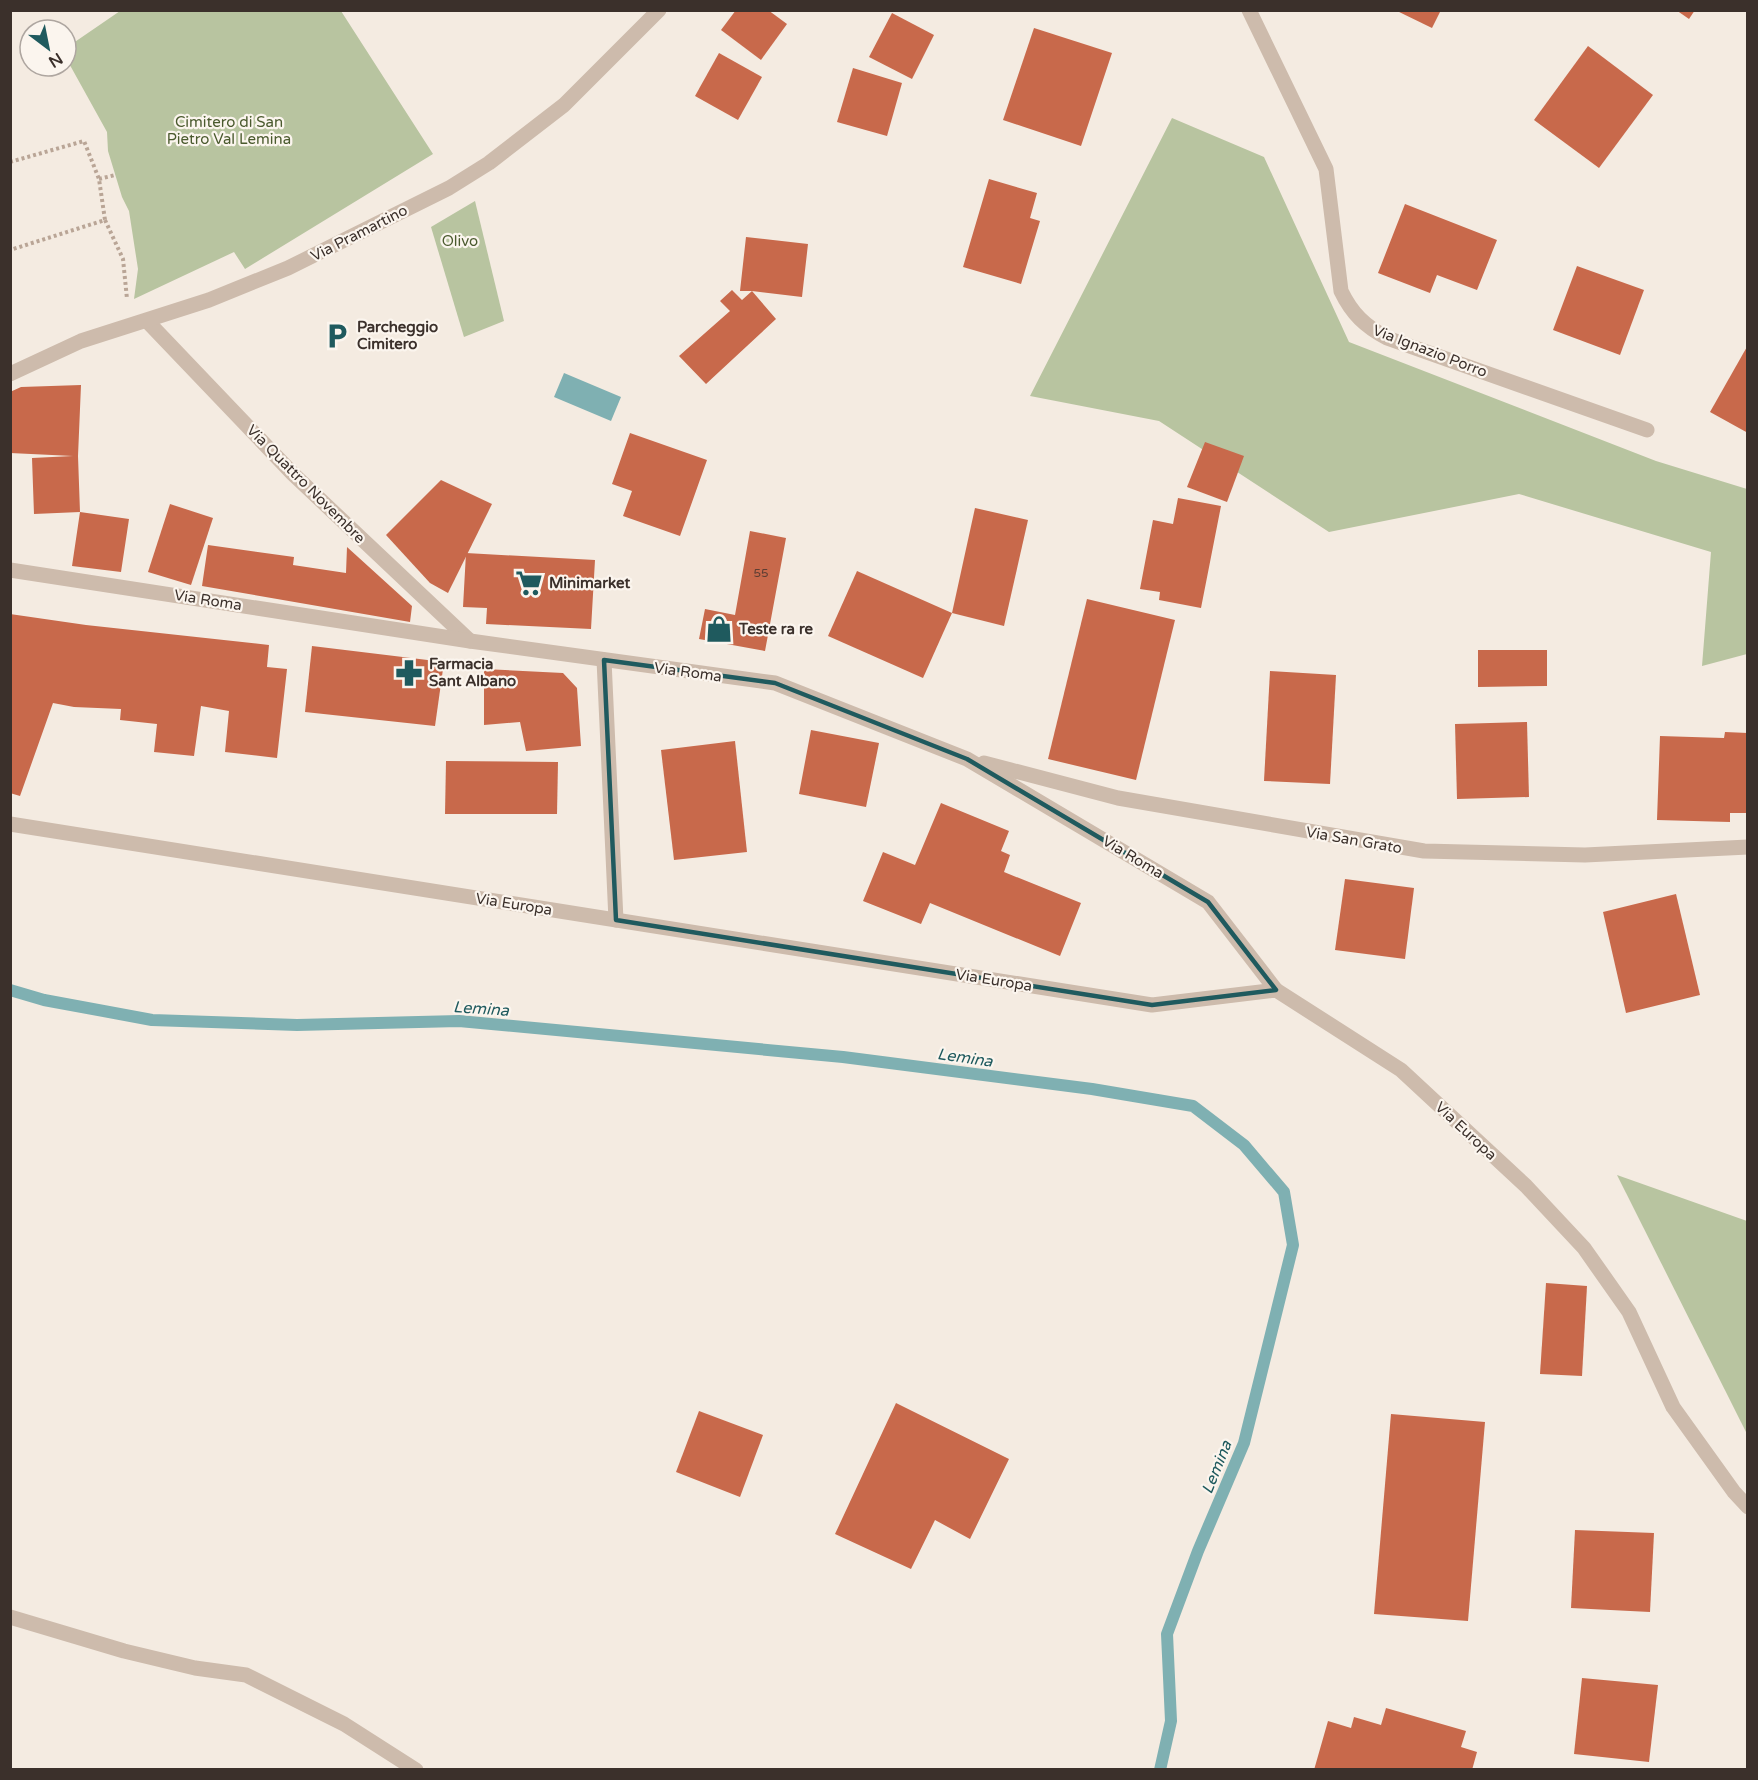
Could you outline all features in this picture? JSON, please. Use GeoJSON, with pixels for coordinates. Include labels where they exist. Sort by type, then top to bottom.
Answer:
{"type":"FeatureCollection","features":[{"type":"Feature","properties":{"kind":"street","name":"Via Pramartino"},"geometry":{"type":"LineString","coordinates":[[10,374],[81,341],[209,300],[288,268],[449,188],[489,163],[564,105],[659,10]]}},
{"type":"Feature","properties":{"kind":"street","name":"Via Ignazio Porro"},"geometry":{"type":"LineString","coordinates":[[1249,10],[1326,170],[1341,291],[1350,309],[1364,326],[1387,338],[1647,430]]}},
{"type":"Feature","properties":{"kind":"street","name":"Via Quattro Novembre"},"geometry":{"type":"LineString","coordinates":[[147,321],[293,474],[470,641]]}},
{"type":"Feature","properties":{"kind":"street","name":"Via Roma"},"geometry":{"type":"LineString","coordinates":[[10,570],[470,641],[775,683],[967,759],[1208,902],[1276,990]]}},
{"type":"Feature","properties":{"kind":"street"},"geometry":{"type":"LineString","coordinates":[[604,660],[615,920]]}},
{"type":"Feature","properties":{"kind":"street","name":"Via San Grato"},"geometry":{"type":"LineString","coordinates":[[967,759],[1118,798],[1424,851],[1585,855],[1748,847]]}},
{"type":"Feature","properties":{"kind":"street","name":"Via Europa"},"geometry":{"type":"LineString","coordinates":[[10,824],[1152,1005],[1276,990],[1401,1070],[1526,1186],[1584,1248],[1629,1312],[1673,1407],[1734,1492],[1748,1507]]}},
{"type":"Feature","properties":{"kind":"street"},"geometry":{"type":"LineString","coordinates":[[10,1617],[124,1651],[195,1668],[246,1675],[344,1724],[416,1770]]}},
{"type":"Feature","properties":{"kind":"path"},"geometry":{"type":"LineString","coordinates":[[10,162],[84,141],[99,179],[105,220],[123,259],[129,309]]}},
{"type":"Feature","properties":{"kind":"path"},"geometry":{"type":"LineString","coordinates":[[99,179],[116,175]]}},
{"type":"Feature","properties":{"kind":"path"},"geometry":{"type":"LineString","coordinates":[[10,250],[105,220]]}},
{"type":"Feature","properties":{"kind":"highlighted area"},"geometry":{"type":"Polygon","coordinates":[[[604,660],[775,683],[967,759],[1208,902],[1276,990],[1152,1005],[616,920],[604,660]]]}},
{"type":"Feature","properties":{"kind":"green space","name":"Cimitero di San Pietro Val Lemina"},"geometry":{"type":"Polygon","coordinates":[[[120,11],[341,11],[433,154],[245,269],[234,252],[134,299],[138,269],[129,211],[122,197],[108,151],[107,132],[77,78],[78,40],[120,11]]]}},
{"type":"Feature","properties":{"kind":"green space"},"geometry":{"type":"Polygon","coordinates":[[[1172,118],[1264,157],[1349,342],[1656,461],[1747,489],[1747,654],[1702,666],[1711,552],[1519,494],[1329,532],[1159,421],[1030,396],[1172,118]]]}},
{"type":"Feature","properties":{"kind":"green space","name":"Olivo"},"geometry":{"type":"Polygon","coordinates":[[[475,201],[504,321],[464,337],[431,227],[475,201]]]}},
{"type":"Feature","properties":{"kind":"green space"},"geometry":{"type":"Polygon","coordinates":[[[1617,1175],[1747,1221],[1747,1434],[1617,1175]]]}},
{"type":"Feature","properties":{"kind":"water"},"geometry":{"type":"Polygon","coordinates":[[[564,373],[621,397],[611,421],[554,397],[564,373]]]}},
{"type":"Feature","properties":{"kind":"building"},"geometry":{"type":"Polygon","coordinates":[[[736,10],[768,10],[787,24],[761,60],[721,30],[736,10]]]}},
{"type":"Feature","properties":{"kind":"building"},"geometry":{"type":"Polygon","coordinates":[[[1395,10],[1441,10],[1432,28],[1395,10]]]}},
{"type":"Feature","properties":{"kind":"building"},"geometry":{"type":"Polygon","coordinates":[[[1676,10],[1695,10],[1689,19],[1676,10]]]}},
{"type":"Feature","properties":{"kind":"building"},"geometry":{"type":"Polygon","coordinates":[[[892,13],[934,35],[912,79],[869,57],[892,13]]]}},
{"type":"Feature","properties":{"kind":"building"},"geometry":{"type":"Polygon","coordinates":[[[1034,28],[1112,53],[1081,146],[1003,120],[1034,28]]]}},
{"type":"Feature","properties":{"kind":"building"},"geometry":{"type":"Polygon","coordinates":[[[1588,46],[1653,95],[1599,168],[1534,120],[1588,46]]]}},
{"type":"Feature","properties":{"kind":"building"},"geometry":{"type":"Polygon","coordinates":[[[719,53],[762,77],[738,120],[695,96],[719,53]]]}},
{"type":"Feature","properties":{"kind":"building"},"geometry":{"type":"Polygon","coordinates":[[[853,68],[902,83],[887,136],[837,122],[853,68]]]}},
{"type":"Feature","properties":{"kind":"building"},"geometry":{"type":"Polygon","coordinates":[[[989,179],[1037,193],[1030,218],[1040,221],[1021,284],[963,267],[989,179]]]}},
{"type":"Feature","properties":{"kind":"building"},"geometry":{"type":"Polygon","coordinates":[[[1405,204],[1497,240],[1477,290],[1437,275],[1430,293],[1378,273],[1405,204]]]}},
{"type":"Feature","properties":{"kind":"building"},"geometry":{"type":"Polygon","coordinates":[[[746,237],[808,244],[802,297],[740,291],[746,237]]]}},
{"type":"Feature","properties":{"kind":"building"},"geometry":{"type":"Polygon","coordinates":[[[1577,266],[1644,290],[1620,355],[1553,330],[1577,266]]]}},
{"type":"Feature","properties":{"kind":"building"},"geometry":{"type":"Polygon","coordinates":[[[732,290],[742,300],[752,291],[776,319],[706,384],[679,356],[730,311],[720,301],[732,290]]]}},
{"type":"Feature","properties":{"kind":"building"},"geometry":{"type":"Polygon","coordinates":[[[1748,345],[1748,433],[1710,412],[1748,345]]]}},
{"type":"Feature","properties":{"kind":"building"},"geometry":{"type":"Polygon","coordinates":[[[81,385],[78,456],[80,512],[34,514],[32,458],[73,456],[10,453],[10,392],[21,387],[81,385]]]}},
{"type":"Feature","properties":{"kind":"building"},"geometry":{"type":"Polygon","coordinates":[[[630,433],[707,460],[680,536],[623,516],[632,491],[612,484],[630,433]]]}},
{"type":"Feature","properties":{"kind":"building"},"geometry":{"type":"Polygon","coordinates":[[[1205,442],[1244,456],[1227,502],[1187,487],[1205,442]]]}},
{"type":"Feature","properties":{"kind":"building"},"geometry":{"type":"Polygon","coordinates":[[[441,480],[492,504],[448,593],[430,583],[386,535],[441,480]]]}},
{"type":"Feature","properties":{"kind":"building"},"geometry":{"type":"Polygon","coordinates":[[[1178,498],[1221,506],[1201,608],[1159,600],[1160,592],[1140,589],[1153,520],[1173,524],[1178,498]]]}},
{"type":"Feature","properties":{"kind":"building"},"geometry":{"type":"Polygon","coordinates":[[[170,504],[213,518],[191,585],[148,572],[170,504]]]}},
{"type":"Feature","properties":{"kind":"building"},"geometry":{"type":"Polygon","coordinates":[[[975,508],[1028,520],[1004,626],[952,613],[975,508]]]}},
{"type":"Feature","properties":{"kind":"building"},"geometry":{"type":"Polygon","coordinates":[[[80,512],[129,519],[121,572],[72,566],[80,512]]]}},
{"type":"Feature","properties":{"kind":"building"},"geometry":{"type":"Polygon","coordinates":[[[750,531],[786,538],[765,651],[699,639],[705,609],[735,615],[750,531]]]}},
{"type":"Feature","properties":{"kind":"building"},"geometry":{"type":"Polygon","coordinates":[[[208,545],[294,557],[293,565],[346,573],[347,547],[412,606],[410,622],[202,586],[208,545]]]}},
{"type":"Feature","properties":{"kind":"building","name":"Minimarket"},"geometry":{"type":"Polygon","coordinates":[[[466,553],[595,560],[591,629],[486,624],[487,608],[463,607],[466,553]]]}},
{"type":"Feature","properties":{"kind":"building"},"geometry":{"type":"Polygon","coordinates":[[[857,571],[952,613],[923,678],[828,636],[857,571]]]}},
{"type":"Feature","properties":{"kind":"building"},"geometry":{"type":"Polygon","coordinates":[[[1087,599],[1175,620],[1136,780],[1048,759],[1087,599]]]}},
{"type":"Feature","properties":{"kind":"building"},"geometry":{"type":"Polygon","coordinates":[[[10,614],[86,625],[269,645],[267,667],[287,669],[277,758],[225,752],[229,711],[201,706],[194,756],[154,752],[157,724],[120,720],[121,709],[74,707],[53,703],[20,796],[10,793],[10,614]]]}},
{"type":"Feature","properties":{"kind":"building"},"geometry":{"type":"Polygon","coordinates":[[[312,646],[444,662],[435,726],[305,712],[312,646]]]}},
{"type":"Feature","properties":{"kind":"building"},"geometry":{"type":"Polygon","coordinates":[[[1478,650],[1547,650],[1547,686],[1478,687],[1478,650]]]}},
{"type":"Feature","properties":{"kind":"building"},"geometry":{"type":"Polygon","coordinates":[[[484,669],[563,673],[577,688],[581,746],[526,751],[520,722],[484,725],[484,669]]]}},
{"type":"Feature","properties":{"kind":"building"},"geometry":{"type":"Polygon","coordinates":[[[1270,671],[1336,675],[1330,784],[1264,781],[1270,671]]]}},
{"type":"Feature","properties":{"kind":"building"},"geometry":{"type":"Polygon","coordinates":[[[1527,722],[1529,797],[1457,799],[1455,724],[1527,722]]]}},
{"type":"Feature","properties":{"kind":"building"},"geometry":{"type":"Polygon","coordinates":[[[811,730],[879,743],[866,807],[799,794],[811,730]]]}},
{"type":"Feature","properties":{"kind":"building"},"geometry":{"type":"Polygon","coordinates":[[[1725,732],[1748,733],[1748,813],[1730,813],[1730,822],[1657,820],[1660,736],[1724,738],[1725,732]]]}},
{"type":"Feature","properties":{"kind":"building"},"geometry":{"type":"Polygon","coordinates":[[[735,741],[747,852],[674,860],[661,750],[735,741]]]}},
{"type":"Feature","properties":{"kind":"building"},"geometry":{"type":"Polygon","coordinates":[[[446,761],[558,762],[557,814],[445,814],[446,761]]]}},
{"type":"Feature","properties":{"kind":"building"},"geometry":{"type":"Polygon","coordinates":[[[941,803],[1009,831],[1001,851],[1010,855],[1004,872],[1081,903],[1060,956],[930,903],[921,924],[863,901],[883,852],[915,865],[941,803]]]}},
{"type":"Feature","properties":{"kind":"building"},"geometry":{"type":"Polygon","coordinates":[[[1345,879],[1414,888],[1405,959],[1335,950],[1345,879]]]}},
{"type":"Feature","properties":{"kind":"building"},"geometry":{"type":"Polygon","coordinates":[[[1676,894],[1700,995],[1626,1013],[1603,912],[1676,894]]]}},
{"type":"Feature","properties":{"kind":"building"},"geometry":{"type":"Polygon","coordinates":[[[1546,1283],[1587,1286],[1582,1376],[1540,1374],[1546,1283]]]}},
{"type":"Feature","properties":{"kind":"building"},"geometry":{"type":"Polygon","coordinates":[[[896,1403],[1009,1459],[970,1539],[935,1520],[911,1569],[835,1534],[896,1403]]]}},
{"type":"Feature","properties":{"kind":"building"},"geometry":{"type":"Polygon","coordinates":[[[699,1411],[763,1435],[740,1497],[676,1472],[699,1411]]]}},
{"type":"Feature","properties":{"kind":"building"},"geometry":{"type":"Polygon","coordinates":[[[1391,1414],[1485,1422],[1468,1621],[1374,1614],[1391,1414]]]}},
{"type":"Feature","properties":{"kind":"building"},"geometry":{"type":"Polygon","coordinates":[[[1575,1530],[1654,1533],[1650,1612],[1571,1608],[1575,1530]]]}},
{"type":"Feature","properties":{"kind":"building"},"geometry":{"type":"Polygon","coordinates":[[[1582,1678],[1658,1685],[1649,1762],[1574,1754],[1582,1678]]]}},
{"type":"Feature","properties":{"kind":"building"},"geometry":{"type":"Polygon","coordinates":[[[1386,1708],[1466,1731],[1461,1747],[1477,1752],[1472,1770],[1314,1770],[1328,1721],[1351,1728],[1354,1717],[1381,1725],[1386,1708]]]}},
{"type":"Feature","properties":{"kind":"waterway","name":"Lemina"},"geometry":{"type":"LineString","coordinates":[[10,990],[44,1000],[152,1020],[297,1025],[459,1021],[843,1057],[1092,1089],[1193,1106],[1244,1145],[1284,1192],[1293,1245],[1244,1443],[1198,1551],[1167,1634],[1171,1721],[1160,1770]]}},
{"type":"Feature","properties":{"kind":"place","name":"Parcheggio Cimitero"},"geometry":{"type":"Point","coordinates":[337,336]}},
{"type":"Feature","properties":{"kind":"place","name":"Minimarket"},"geometry":{"type":"Point","coordinates":[529,583]}},
{"type":"Feature","properties":{"kind":"place","name":"Teste ra re"},"geometry":{"type":"Point","coordinates":[719,629]}},
{"type":"Feature","properties":{"kind":"place","name":"Farmacia Sant Albano"},"geometry":{"type":"Point","coordinates":[409,673]}}]}
